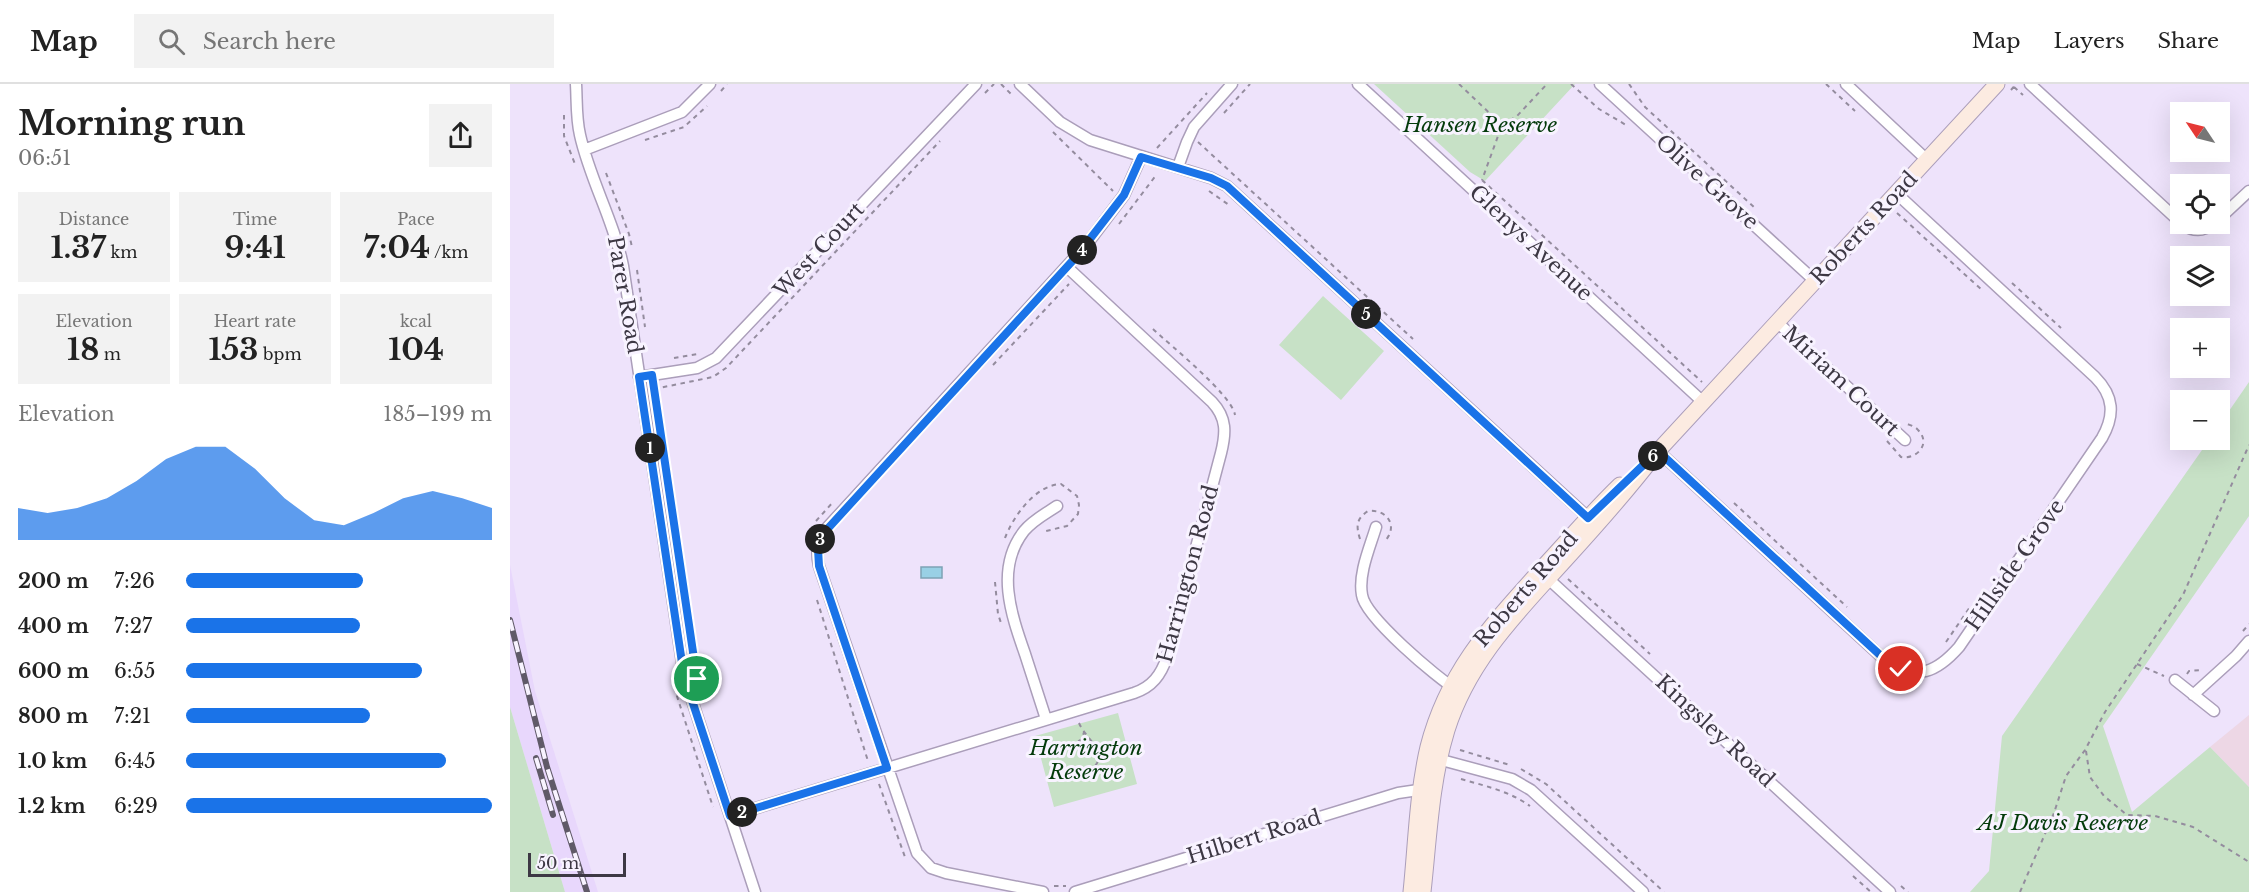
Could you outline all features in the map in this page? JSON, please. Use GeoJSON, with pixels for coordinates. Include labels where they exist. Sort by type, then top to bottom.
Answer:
{"type":"FeatureCollection","features":[{"type":"Feature","properties":{"kind":"street","name":"Parer Road"},"geometry":{"type":"LineString","coordinates":[[576,84],[577,115],[584,150],[621,255],[684,676],[755,892]]}},
{"type":"Feature","properties":{"kind":"street"},"geometry":{"type":"LineString","coordinates":[[584,150],[681,112],[710,84]]}},
{"type":"Feature","properties":{"kind":"street","name":"West Court"},"geometry":{"type":"LineString","coordinates":[[639,377],[704,366],[725,350],[976,84]]}},
{"type":"Feature","properties":{"kind":"street"},"geometry":{"type":"LineString","coordinates":[[1020,84],[1060,122],[1081,136],[1101,145],[1179,167],[1227,186],[1593,522]]}},
{"type":"Feature","properties":{"kind":"street"},"geometry":{"type":"LineString","coordinates":[[1179,167],[1186,141],[1194,127],[1232,84]]}},
{"type":"Feature","properties":{"kind":"street","name":"Glenys Avenue"},"geometry":{"type":"LineString","coordinates":[[1358,84],[1699,398]]}},
{"type":"Feature","properties":{"kind":"street","name":"Olive Grove"},"geometry":{"type":"LineString","coordinates":[[1600,84],[1815,281]]}},
{"type":"Feature","properties":{"kind":"street"},"geometry":{"type":"LineString","coordinates":[[1846,84],[1927,160]]}},
{"type":"Feature","properties":{"kind":"street","name":"Roberts Road"},"geometry":{"type":"LineString","coordinates":[[1411,892],[1433,758],[1448,729],[1456,690],[1544,575],[1593,522],[1623,497],[1699,398],[1777,322],[1997,84]]}},
{"type":"Feature","properties":{"kind":"street"},"geometry":{"type":"LineString","coordinates":[[2030,84],[2170,213]]}},
{"type":"Feature","properties":{"kind":"street"},"geometry":{"type":"LineString","coordinates":[[1043,892],[946,873],[932,868],[921,859],[913,845],[819,566],[818,549],[821,536],[1067,267],[1124,195],[1141,157]]}},
{"type":"Feature","properties":{"kind":"street"},"geometry":{"type":"LineString","coordinates":[[2230,209],[2249,191]]}},
{"type":"Feature","properties":{"kind":"street","name":"Hillside Grove"},"geometry":{"type":"LineString","coordinates":[[1658,451],[1887,662],[1901,669],[1917,672],[1933,670],[1946,661],[1959,647],[2102,438],[2110,422],[2112,406],[2105,388],[2096,376],[1896,194]]}},
{"type":"Feature","properties":{"kind":"street","name":"Harrington Road"},"geometry":{"type":"LineString","coordinates":[[730,816],[1142,690],[1150,686],[1161,672],[1167,657],[1226,435],[1223,417],[1212,402],[1067,267]]}},
{"type":"Feature","properties":{"kind":"street","name":"Miriam Court"},"geometry":{"type":"LineString","coordinates":[[1777,322],[1905,440]]}},
{"type":"Feature","properties":{"kind":"street"},"geometry":{"type":"LineString","coordinates":[[1046,719],[1011,613],[1007,589],[1008,568],[1023,532],[1035,520],[1057,506]]}},
{"type":"Feature","properties":{"kind":"street"},"geometry":{"type":"LineString","coordinates":[[1376,527],[1362,583],[1366,606],[1376,620],[1456,690]]}},
{"type":"Feature","properties":{"kind":"street","name":"Kingsley Road"},"geometry":{"type":"LineString","coordinates":[[1544,575],[1890,892]]}},
{"type":"Feature","properties":{"kind":"street"},"geometry":{"type":"LineString","coordinates":[[2193,695],[2236,656],[2246,636]]}},
{"type":"Feature","properties":{"kind":"street"},"geometry":{"type":"LineString","coordinates":[[2178,682],[2214,711]]}},
{"type":"Feature","properties":{"kind":"street"},"geometry":{"type":"LineString","coordinates":[[1433,758],[1512,779],[1531,790],[1643,892]]}},
{"type":"Feature","properties":{"kind":"street","name":"Roberts Road"},"geometry":{"type":"LineString","coordinates":[[1423,892],[1428,789]]}},
{"type":"Feature","properties":{"kind":"street","name":"Hilbert Road"},"geometry":{"type":"LineString","coordinates":[[1075,887],[1398,793],[1428,789]]}},
{"type":"Feature","properties":{"kind":"path"},"geometry":{"type":"LineString","coordinates":[[719,93],[727,84]]}},
{"type":"Feature","properties":{"kind":"path"},"geometry":{"type":"LineString","coordinates":[[1459,84],[1502,125]]}},
{"type":"Feature","properties":{"kind":"path"},"geometry":{"type":"LineString","coordinates":[[1482,180],[1502,125],[1517,116],[1547,84]]}},
{"type":"Feature","properties":{"kind":"path"},"geometry":{"type":"LineString","coordinates":[[1629,84],[1645,107],[1756,209]]}},
{"type":"Feature","properties":{"kind":"path"},"geometry":{"type":"LineString","coordinates":[[1826,84],[1860,115]]}},
{"type":"Feature","properties":{"kind":"path"},"geometry":{"type":"LineString","coordinates":[[1574,85],[1599,109],[1631,128]]}},
{"type":"Feature","properties":{"kind":"path"},"geometry":{"type":"LineString","coordinates":[[1114,230],[1160,170],[1162,154],[1157,148],[1207,92]]}},
{"type":"Feature","properties":{"kind":"path"},"geometry":{"type":"LineString","coordinates":[[642,142],[684,127],[711,101]]}},
{"type":"Feature","properties":{"kind":"path"},"geometry":{"type":"LineString","coordinates":[[604,169],[629,234],[633,254]]}},
{"type":"Feature","properties":{"kind":"path"},"geometry":{"type":"LineString","coordinates":[[1475,176],[1704,384],[1699,398]]}},
{"type":"Feature","properties":{"kind":"path"},"geometry":{"type":"LineString","coordinates":[[1208,190],[1233,208]]}},
{"type":"Feature","properties":{"kind":"path"},"geometry":{"type":"LineString","coordinates":[[1897,213],[1982,291]]}},
{"type":"Feature","properties":{"kind":"path"},"geometry":{"type":"LineString","coordinates":[[635,264],[646,330]]}},
{"type":"Feature","properties":{"kind":"path"},"geometry":{"type":"LineString","coordinates":[[2008,279],[2059,325],[2065,334]]}},
{"type":"Feature","properties":{"kind":"path"},"geometry":{"type":"LineString","coordinates":[[1146,323],[1225,396],[1234,411],[1235,419]]}},
{"type":"Feature","properties":{"kind":"path"},"geometry":{"type":"LineString","coordinates":[[671,359],[701,353]]}},
{"type":"Feature","properties":{"kind":"path"},"geometry":{"type":"LineString","coordinates":[[652,375],[654,389]]}},
{"type":"Feature","properties":{"kind":"path"},"geometry":{"type":"LineString","coordinates":[[2020,892],[2054,813],[2066,776],[2085,750],[2105,712],[2183,595],[2249,445]]}},
{"type":"Feature","properties":{"kind":"path"},"geometry":{"type":"LineString","coordinates":[[1003,544],[1014,521],[1026,505],[1043,489],[1061,484],[1077,496],[1078,514],[1067,526],[1046,529],[1038,534]]}},
{"type":"Feature","properties":{"kind":"path"},"geometry":{"type":"LineString","coordinates":[[1729,499],[1847,607]]}},
{"type":"Feature","properties":{"kind":"path"},"geometry":{"type":"LineString","coordinates":[[1360,544],[1357,531],[1358,520],[1368,511],[1374,510],[1385,514],[1392,526],[1389,538],[1383,544]]}},
{"type":"Feature","properties":{"kind":"path"},"geometry":{"type":"LineString","coordinates":[[995,580],[994,589],[1002,625]]}},
{"type":"Feature","properties":{"kind":"path"},"geometry":{"type":"LineString","coordinates":[[1944,644],[1975,600]]}},
{"type":"Feature","properties":{"kind":"path"},"geometry":{"type":"LineString","coordinates":[[2246,636],[2249,624]]}},
{"type":"Feature","properties":{"kind":"path"},"geometry":{"type":"LineString","coordinates":[[2137,664],[2178,682],[2189,671],[2207,669]]}},
{"type":"Feature","properties":{"kind":"path"},"geometry":{"type":"LineString","coordinates":[[1079,723],[1096,744],[1099,756],[1095,767],[1086,774],[1086,777]]}},
{"type":"Feature","properties":{"kind":"path"},"geometry":{"type":"LineString","coordinates":[[1073,748],[1074,744],[1082,739],[1084,732]]}},
{"type":"Feature","properties":{"kind":"path"},"geometry":{"type":"LineString","coordinates":[[2085,750],[2090,777],[2104,796],[2127,815],[2154,816],[2193,827],[2249,862]]}},
{"type":"Feature","properties":{"kind":"path"},"geometry":{"type":"LineString","coordinates":[[1455,777],[1501,790],[1519,798],[1535,810]]}},
{"type":"Feature","properties":{"kind":"path"},"geometry":{"type":"LineString","coordinates":[[879,784],[891,780]]}},
{"type":"Feature","properties":{"kind":"path"},"geometry":{"type":"LineString","coordinates":[[1055,886],[1075,887]]}},
{"type":"Feature","properties":{"kind":"shaded area"},"geometry":{"type":"Polygon","coordinates":[[[510,565],[535,691],[598,892],[565,892],[510,707],[510,565]]]}},
{"type":"Feature","properties":{"kind":"shaded area"},"geometry":{"type":"Polygon","coordinates":[[[2249,715],[2249,787],[2210,747],[2249,715]]]}},
{"type":"Feature","properties":{"kind":"green space","name":"Hansen Reserve"},"geometry":{"type":"Polygon","coordinates":[[[1374,84],[1575,84],[1485,181],[1470,172],[1374,84]]]}},
{"type":"Feature","properties":{"kind":"green space"},"geometry":{"type":"Polygon","coordinates":[[[1323,296],[1384,351],[1341,400],[1279,345],[1323,296]]]}},
{"type":"Feature","properties":{"kind":"green space","name":"AJ Davis Reserve"},"geometry":{"type":"Polygon","coordinates":[[[2249,382],[2249,516],[2103,726],[2132,812],[2210,747],[2249,787],[2249,892],[1970,892],[1989,871],[2002,736],[2202,450],[2230,450],[2230,410],[2249,382]]]}},
{"type":"Feature","properties":{"kind":"green space"},"geometry":{"type":"Polygon","coordinates":[[[510,707],[565,892],[510,892],[510,707]]]}},
{"type":"Feature","properties":{"kind":"green space","name":"Harrington Reserve"},"geometry":{"type":"Polygon","coordinates":[[[1118,713],[1137,784],[1054,807],[1035,736],[1118,713]]]}},
{"type":"Feature","properties":{"kind":"water"},"geometry":{"type":"Polygon","coordinates":[[[921,567],[942,567],[942,578],[921,578],[921,567]]]}},
{"type":"Feature","properties":{"kind":"railway"},"geometry":{"type":"LineString","coordinates":[[510,620],[547,767],[587,892]]}},
{"type":"Feature","properties":{"kind":"railway"},"geometry":{"type":"LineString","coordinates":[[536,758],[553,815]]}},
{"type":"Feature","properties":{"kind":"route"},"geometry":{"type":"LineString","coordinates":[[697,679],[652,375],[639,377],[680,657],[688,692],[730,816],[887,768],[819,566],[818,549],[821,536],[1087,244],[1128,189],[1141,157],[1211,178],[1227,186],[1588,518],[1658,451],[1887,662],[1901,669]]}}]}
